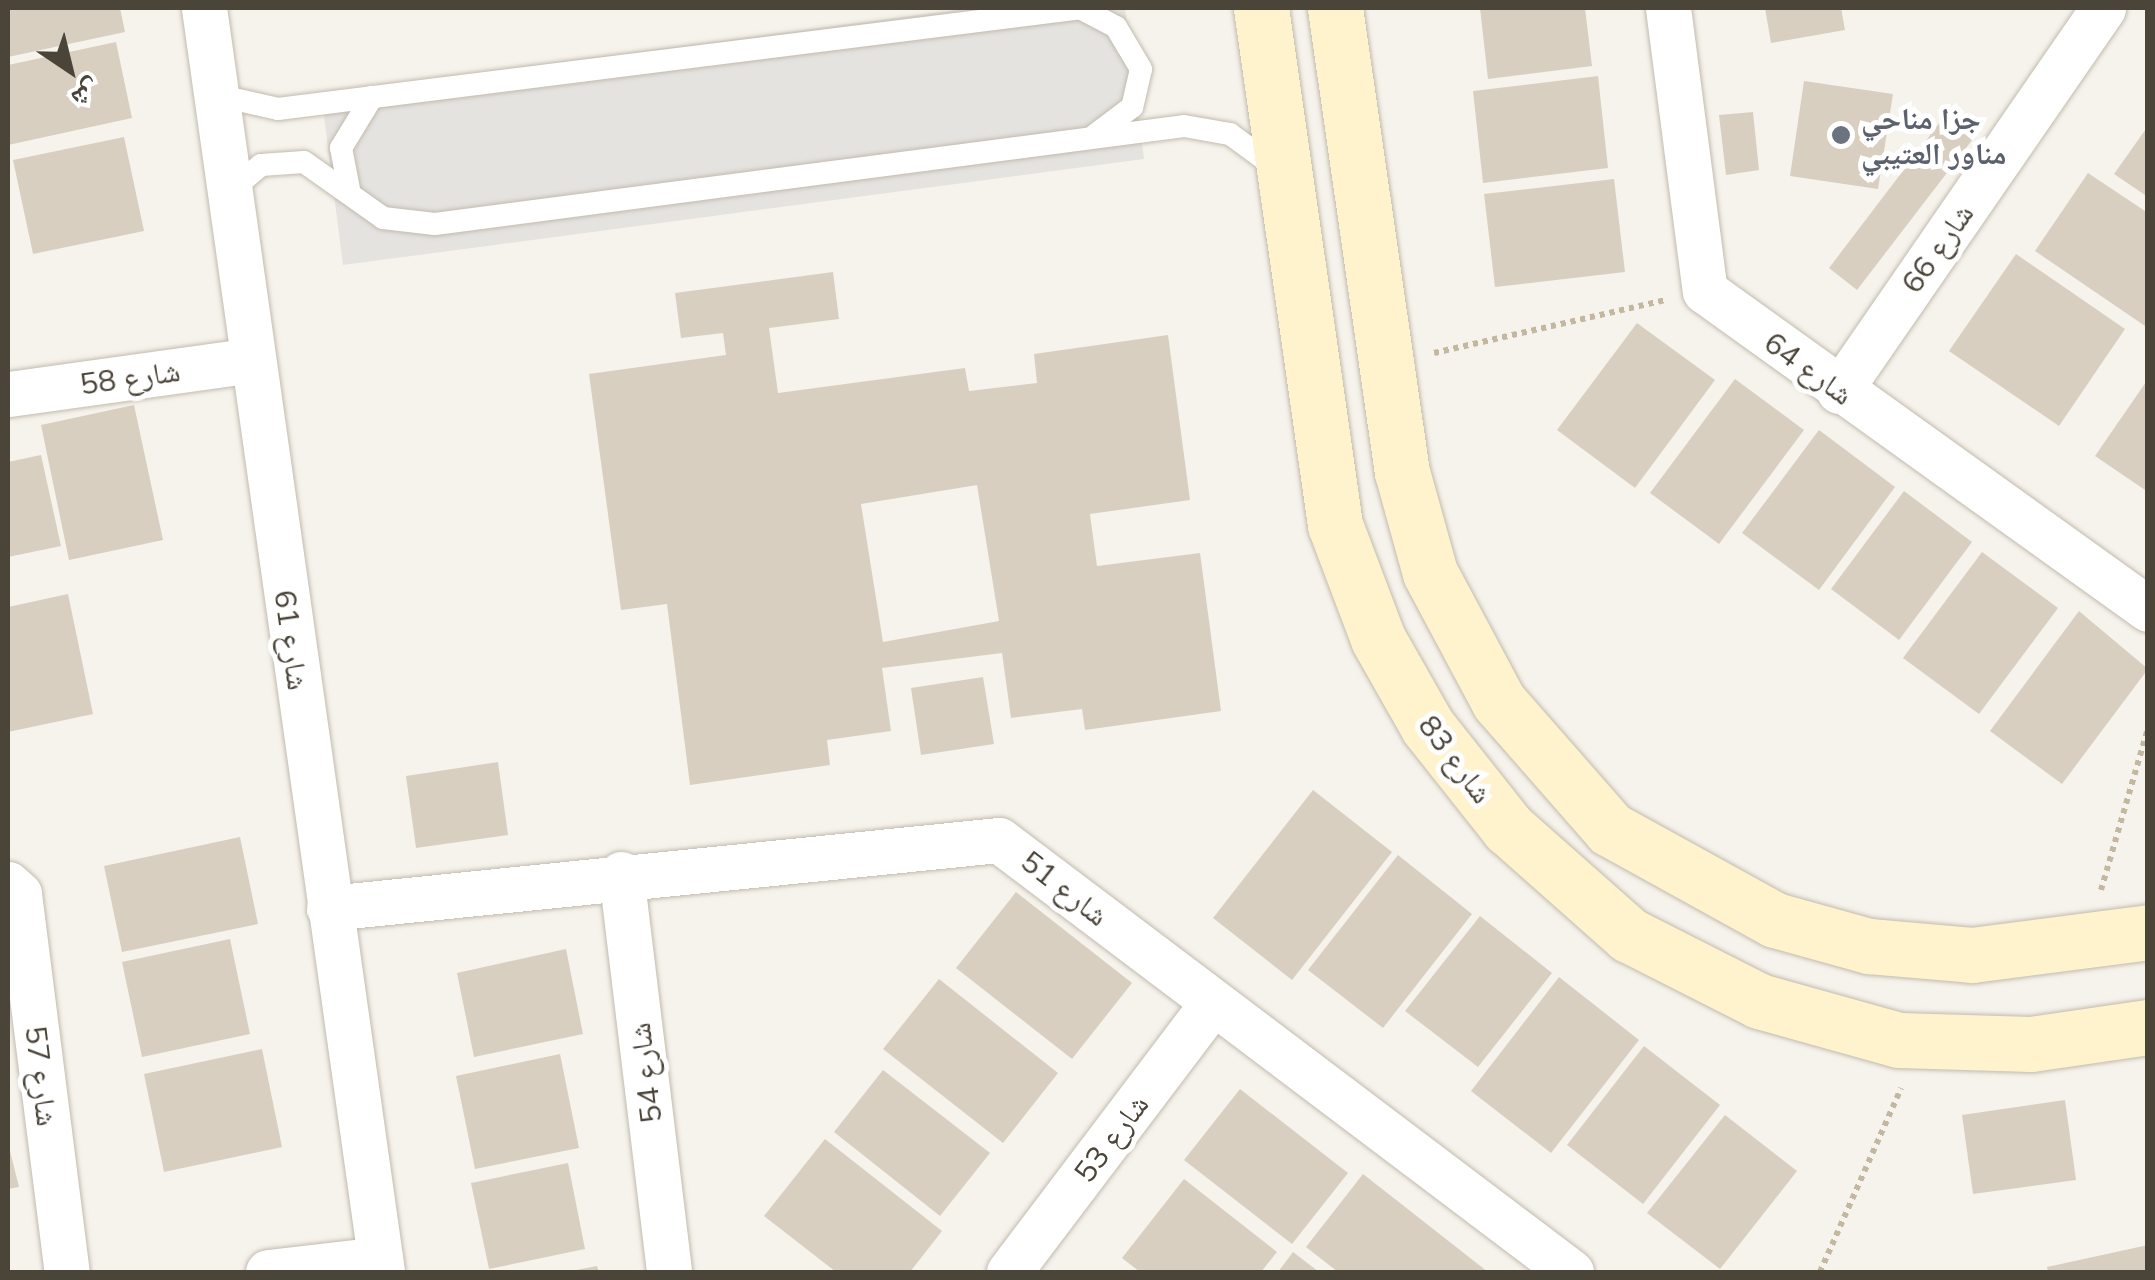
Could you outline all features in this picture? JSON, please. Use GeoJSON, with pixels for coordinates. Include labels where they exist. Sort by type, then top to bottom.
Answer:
{"type":"FeatureCollection","features":[{"type":"Feature","properties":{"kind":"street","name":"شارع 61"},"geometry":{"type":"LineString","coordinates":[[204,8],[381,1266]]}},
{"type":"Feature","properties":{"kind":"street","name":"شارع 83"},"geometry":{"type":"LineString","coordinates":[[1261,8],[1335,526],[1378,640],[1428,726],[1508,828],[1629,934],[1759,1002],[1922,1041],[2031,1044],[2148,1028]]}},
{"type":"Feature","properties":{"kind":"street"},"geometry":{"type":"LineString","coordinates":[[1335,8],[1387,363],[1430,574],[1499,702],[1610,829],[1775,920],[1869,946],[1972,956],[2148,932]]}},
{"type":"Feature","properties":{"kind":"street"},"geometry":{"type":"LineString","coordinates":[[1668,8],[1706,291]]}},
{"type":"Feature","properties":{"kind":"street","name":"شارع 66"},"geometry":{"type":"LineString","coordinates":[[1839,390],[2103,8]]}},
{"type":"Feature","properties":{"kind":"street","name":"شارع 64"},"geometry":{"type":"LineString","coordinates":[[1706,291],[2148,609]]}},
{"type":"Feature","properties":{"kind":"street","name":"شارع 58"},"geometry":{"type":"LineString","coordinates":[[8,394],[253,360]]}},
{"type":"Feature","properties":{"kind":"street","name":"شارع 51"},"geometry":{"type":"LineString","coordinates":[[330,908],[621,874],[999,840],[1571,1272]]}},
{"type":"Feature","properties":{"kind":"street","name":"شارع 54"},"geometry":{"type":"LineString","coordinates":[[621,874],[670,1272]]}},
{"type":"Feature","properties":{"kind":"street","name":"شارع 57"},"geometry":{"type":"LineString","coordinates":[[8,884],[19,894],[67,1272]]}},
{"type":"Feature","properties":{"kind":"street","name":"شارع 53"},"geometry":{"type":"LineString","coordinates":[[1009,1272],[1212,1004]]}},
{"type":"Feature","properties":{"kind":"street"},"geometry":{"type":"LineString","coordinates":[[268,1272],[381,1266]]}},
{"type":"Feature","properties":{"kind":"lane"},"geometry":{"type":"LineString","coordinates":[[216,95],[278,109],[1081,8],[1116,27],[1141,69],[1132,106],[1090,139]]}},
{"type":"Feature","properties":{"kind":"lane"},"geometry":{"type":"LineString","coordinates":[[349,188],[341,148],[372,97]]}},
{"type":"Feature","properties":{"kind":"lane"},"geometry":{"type":"LineString","coordinates":[[229,191],[281,160],[349,188],[383,218],[434,224],[1090,139],[1209,129],[1251,146],[1285,176]]}},
{"type":"Feature","properties":{"kind":"path"},"geometry":{"type":"LineString","coordinates":[[1387,363],[1706,291]]}},
{"type":"Feature","properties":{"kind":"path"},"geometry":{"type":"LineString","coordinates":[[2088,940],[2148,728]]}},
{"type":"Feature","properties":{"kind":"path"},"geometry":{"type":"LineString","coordinates":[[1820,1272],[1922,1041]]}},
{"type":"Feature","properties":{"kind":"shaded area"},"geometry":{"type":"Polygon","coordinates":[[[972,8],[1125,8],[1144,159],[343,265],[321,93],[972,8]]]}},
{"type":"Feature","properties":{"kind":"building"},"geometry":{"type":"Polygon","coordinates":[[[8,8],[120,8],[125,32],[8,57],[8,8]]]}},
{"type":"Feature","properties":{"kind":"building"},"geometry":{"type":"Polygon","coordinates":[[[1480,8],[1585,8],[1592,66],[1488,79],[1480,8]]]}},
{"type":"Feature","properties":{"kind":"building"},"geometry":{"type":"Polygon","coordinates":[[[1765,8],[1841,8],[1845,30],[1771,43],[1765,8]]]}},
{"type":"Feature","properties":{"kind":"building"},"geometry":{"type":"Polygon","coordinates":[[[116,42],[132,118],[8,145],[8,65],[116,42]]]}},
{"type":"Feature","properties":{"kind":"building"},"geometry":{"type":"Polygon","coordinates":[[[1598,76],[1608,168],[1483,183],[1473,91],[1598,76]]]}},
{"type":"Feature","properties":{"kind":"building","name":"جزا مناحي مناور العتيبي"},"geometry":{"type":"Polygon","coordinates":[[[1804,81],[1893,94],[1878,189],[1790,176],[1804,81]]]}},
{"type":"Feature","properties":{"kind":"building"},"geometry":{"type":"Polygon","coordinates":[[[1753,112],[1759,170],[1726,175],[1719,115],[1753,112]]]}},
{"type":"Feature","properties":{"kind":"building"},"geometry":{"type":"Polygon","coordinates":[[[1947,113],[1976,135],[1857,290],[1829,268],[1947,113]]]}},
{"type":"Feature","properties":{"kind":"building"},"geometry":{"type":"Polygon","coordinates":[[[2148,126],[2148,197],[2114,174],[2148,126]]]}},
{"type":"Feature","properties":{"kind":"building"},"geometry":{"type":"Polygon","coordinates":[[[124,137],[144,231],[33,254],[13,160],[124,137]]]}},
{"type":"Feature","properties":{"kind":"building"},"geometry":{"type":"Polygon","coordinates":[[[2088,173],[2148,213],[2148,328],[2035,251],[2088,173]]]}},
{"type":"Feature","properties":{"kind":"building"},"geometry":{"type":"Polygon","coordinates":[[[1614,179],[1625,272],[1495,287],[1484,194],[1614,179]]]}},
{"type":"Feature","properties":{"kind":"building"},"geometry":{"type":"Polygon","coordinates":[[[2016,254],[2125,329],[2059,426],[1949,351],[2016,254]]]}},
{"type":"Feature","properties":{"kind":"building"},"geometry":{"type":"Polygon","coordinates":[[[833,272],[839,319],[769,328],[778,393],[965,368],[969,391],[1037,383],[1034,354],[1168,335],[1190,500],[1090,514],[1097,566],[1200,553],[1221,711],[1085,730],[1082,709],[1011,718],[1002,653],[882,668],[891,731],[827,740],[830,765],[690,785],[667,604],[621,610],[589,374],[726,355],[723,333],[681,338],[675,293],[833,272]],[[977,485],[861,504],[883,642],[999,621],[977,485]]]}},
{"type":"Feature","properties":{"kind":"building"},"geometry":{"type":"Polygon","coordinates":[[[1637,323],[1715,380],[1635,488],[1557,430],[1637,323]]]}},
{"type":"Feature","properties":{"kind":"building"},"geometry":{"type":"Polygon","coordinates":[[[1735,379],[1804,430],[1719,544],[1650,493],[1735,379]]]}},
{"type":"Feature","properties":{"kind":"building"},"geometry":{"type":"Polygon","coordinates":[[[2148,379],[2148,492],[2095,456],[2148,379]]]}},
{"type":"Feature","properties":{"kind":"building"},"geometry":{"type":"Polygon","coordinates":[[[134,405],[163,540],[69,560],[41,425],[134,405]]]}},
{"type":"Feature","properties":{"kind":"building"},"geometry":{"type":"Polygon","coordinates":[[[1819,430],[1895,487],[1819,590],[1742,533],[1819,430]]]}},
{"type":"Feature","properties":{"kind":"building"},"geometry":{"type":"Polygon","coordinates":[[[41,455],[61,546],[8,557],[8,462],[41,455]]]}},
{"type":"Feature","properties":{"kind":"building"},"geometry":{"type":"Polygon","coordinates":[[[1904,491],[1972,542],[1899,640],[1831,589],[1904,491]]]}},
{"type":"Feature","properties":{"kind":"building"},"geometry":{"type":"Polygon","coordinates":[[[1982,552],[2058,608],[1979,714],[1903,658],[1982,552]]]}},
{"type":"Feature","properties":{"kind":"building"},"geometry":{"type":"Polygon","coordinates":[[[68,594],[93,714],[8,732],[8,607],[68,594]]]}},
{"type":"Feature","properties":{"kind":"building"},"geometry":{"type":"Polygon","coordinates":[[[2079,611],[2148,669],[2062,784],[1990,731],[2079,611]]]}},
{"type":"Feature","properties":{"kind":"building"},"geometry":{"type":"Polygon","coordinates":[[[983,677],[994,744],[921,755],[911,688],[983,677]]]}},
{"type":"Feature","properties":{"kind":"building"},"geometry":{"type":"Polygon","coordinates":[[[498,762],[508,835],[416,848],[406,776],[498,762]]]}},
{"type":"Feature","properties":{"kind":"building"},"geometry":{"type":"Polygon","coordinates":[[[1313,790],[1392,852],[1292,980],[1213,918],[1313,790]]]}},
{"type":"Feature","properties":{"kind":"building"},"geometry":{"type":"Polygon","coordinates":[[[240,837],[258,924],[122,952],[104,866],[240,837]]]}},
{"type":"Feature","properties":{"kind":"building"},"geometry":{"type":"Polygon","coordinates":[[[1398,855],[1472,914],[1383,1028],[1308,970],[1398,855]]]}},
{"type":"Feature","properties":{"kind":"building"},"geometry":{"type":"Polygon","coordinates":[[[1016,892],[1132,983],[1072,1059],[956,968],[1016,892]]]}},
{"type":"Feature","properties":{"kind":"building"},"geometry":{"type":"Polygon","coordinates":[[[1480,916],[1552,973],[1478,1067],[1405,1011],[1480,916]]]}},
{"type":"Feature","properties":{"kind":"building"},"geometry":{"type":"Polygon","coordinates":[[[230,939],[250,1034],[142,1057],[122,962],[230,939]]]}},
{"type":"Feature","properties":{"kind":"building"},"geometry":{"type":"Polygon","coordinates":[[[566,949],[583,1034],[474,1057],[457,973],[566,949]]]}},
{"type":"Feature","properties":{"kind":"building"},"geometry":{"type":"Polygon","coordinates":[[[1559,977],[1639,1040],[1551,1153],[1471,1091],[1559,977]]]}},
{"type":"Feature","properties":{"kind":"building"},"geometry":{"type":"Polygon","coordinates":[[[939,979],[1058,1073],[1003,1143],[883,1049],[939,979]]]}},
{"type":"Feature","properties":{"kind":"building"},"geometry":{"type":"Polygon","coordinates":[[[1644,1046],[1720,1105],[1643,1204],[1567,1145],[1644,1046]]]}},
{"type":"Feature","properties":{"kind":"building"},"geometry":{"type":"Polygon","coordinates":[[[262,1049],[282,1147],[164,1172],[144,1074],[262,1049]]]}},
{"type":"Feature","properties":{"kind":"building"},"geometry":{"type":"Polygon","coordinates":[[[560,1054],[579,1148],[475,1169],[456,1076],[560,1054]]]}},
{"type":"Feature","properties":{"kind":"building"},"geometry":{"type":"Polygon","coordinates":[[[883,1070],[990,1153],[940,1216],[834,1132],[883,1070]]]}},
{"type":"Feature","properties":{"kind":"building"},"geometry":{"type":"Polygon","coordinates":[[[1240,1089],[1348,1173],[1292,1244],[1184,1160],[1240,1089]]]}},
{"type":"Feature","properties":{"kind":"building"},"geometry":{"type":"Polygon","coordinates":[[[2065,1100],[2076,1180],[1973,1194],[1962,1115],[2065,1100]]]}},
{"type":"Feature","properties":{"kind":"building"},"geometry":{"type":"Polygon","coordinates":[[[1725,1115],[1797,1171],[1720,1269],[1647,1213],[1725,1115]]]}},
{"type":"Feature","properties":{"kind":"building"},"geometry":{"type":"Polygon","coordinates":[[[825,1139],[942,1231],[910,1272],[836,1272],[764,1216],[825,1139]]]}},
{"type":"Feature","properties":{"kind":"building"},"geometry":{"type":"Polygon","coordinates":[[[8,1143],[19,1187],[8,1189],[8,1143]]]}},
{"type":"Feature","properties":{"kind":"building"},"geometry":{"type":"Polygon","coordinates":[[[568,1163],[585,1249],[489,1269],[471,1183],[568,1163]]]}},
{"type":"Feature","properties":{"kind":"building"},"geometry":{"type":"Polygon","coordinates":[[[1363,1174],[1488,1272],[1338,1272],[1306,1247],[1363,1174]]]}},
{"type":"Feature","properties":{"kind":"building"},"geometry":{"type":"Polygon","coordinates":[[[1184,1179],[1277,1252],[1261,1272],[1140,1272],[1122,1258],[1184,1179]]]}},
{"type":"Feature","properties":{"kind":"building"},"geometry":{"type":"Polygon","coordinates":[[[2148,1245],[2148,1272],[2048,1272],[2047,1267],[2148,1245]]]}},
{"type":"Feature","properties":{"kind":"building"},"geometry":{"type":"Polygon","coordinates":[[[1293,1252],[1319,1272],[1278,1272],[1293,1252]]]}},
{"type":"Feature","properties":{"kind":"building"},"geometry":{"type":"Polygon","coordinates":[[[597,1266],[599,1272],[571,1271],[597,1266]]]}},
{"type":"Feature","properties":{"kind":"place","name":"جزا مناحي مناور العتيبي"},"geometry":{"type":"Point","coordinates":[1841,135]}}]}
